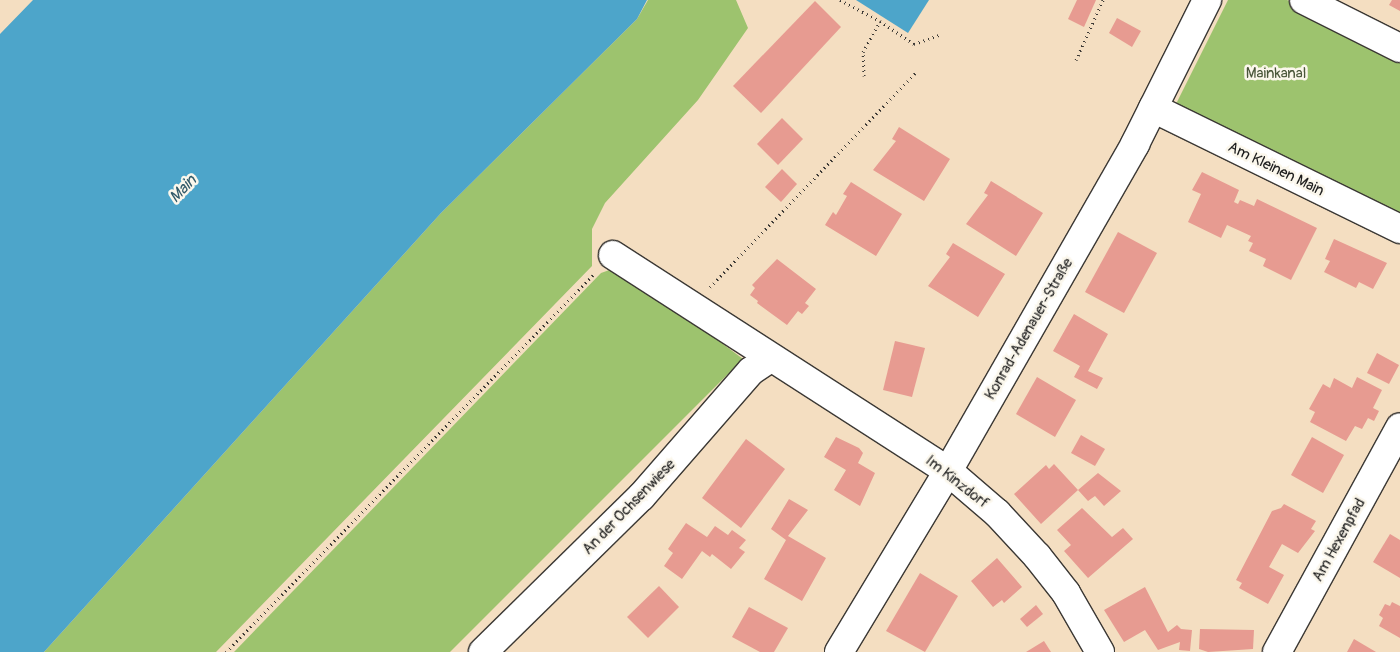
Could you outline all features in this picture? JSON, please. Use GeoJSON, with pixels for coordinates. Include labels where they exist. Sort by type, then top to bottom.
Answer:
{"type":"FeatureCollection","features":[{"type":"Feature","properties":{"kind":"street","name":"Konrad-Adenauer-Straße"},"geometry":{"type":"LineString","coordinates":[[840,652],[948,472],[1153,108],[1207,0]]}},
{"type":"Feature","properties":{"kind":"street"},"geometry":{"type":"LineString","coordinates":[[1304,0],[1400,48]]}},
{"type":"Feature","properties":{"kind":"street","name":"Am Kleinen Main"},"geometry":{"type":"LineString","coordinates":[[1153,108],[1400,229]]}},
{"type":"Feature","properties":{"kind":"street","name":"Im Kinzdorf"},"geometry":{"type":"LineString","coordinates":[[612,255],[948,472],[997,513],[1037,556],[1066,593],[1100,652]]}},
{"type":"Feature","properties":{"kind":"street","name":"An der Ochsenwiese"},"geometry":{"type":"LineString","coordinates":[[483,652],[641,497],[751,371],[770,358]]}},
{"type":"Feature","properties":{"kind":"street","name":"Am Hexenpfad"},"geometry":{"type":"LineString","coordinates":[[1277,652],[1400,427]]}},
{"type":"Feature","properties":{"kind":"path"},"geometry":{"type":"LineString","coordinates":[[840,0],[880,21],[914,44],[941,34]]}},
{"type":"Feature","properties":{"kind":"path"},"geometry":{"type":"LineString","coordinates":[[1076,60],[1103,0]]}},
{"type":"Feature","properties":{"kind":"path"},"geometry":{"type":"LineString","coordinates":[[864,76],[863,52],[880,21]]}},
{"type":"Feature","properties":{"kind":"path"},"geometry":{"type":"LineString","coordinates":[[690,307],[916,72]]}},
{"type":"Feature","properties":{"kind":"path"},"geometry":{"type":"LineString","coordinates":[[226,652],[612,255]]}},
{"type":"Feature","properties":{"kind":"green space"},"geometry":{"type":"Polygon","coordinates":[[[648,0],[736,0],[748,28],[698,100],[605,203],[592,229],[592,266],[216,652],[44,652],[441,213],[637,19],[648,0]]]}},
{"type":"Feature","properties":{"kind":"green space","name":"Mainkanal"},"geometry":{"type":"Polygon","coordinates":[[[1228,0],[1287,0],[1400,56],[1400,214],[1176,104],[1228,0]]]}},
{"type":"Feature","properties":{"kind":"green space"},"geometry":{"type":"Polygon","coordinates":[[[615,268],[627,272],[743,359],[450,652],[234,652],[601,273],[615,268]]]}},
{"type":"Feature","properties":{"kind":"water","name":"Main"},"geometry":{"type":"Polygon","coordinates":[[[33,0],[647,0],[637,19],[441,213],[44,652],[0,652],[0,34],[33,0]]]}},
{"type":"Feature","properties":{"kind":"water"},"geometry":{"type":"Polygon","coordinates":[[[856,0],[929,0],[908,33],[856,0]]]}},
{"type":"Feature","properties":{"kind":"building"},"geometry":{"type":"Polygon","coordinates":[[[1077,0],[1096,0],[1084,27],[1068,19],[1077,0]]]}},
{"type":"Feature","properties":{"kind":"building"},"geometry":{"type":"Polygon","coordinates":[[[1392,0],[1400,0],[1400,11],[1389,5],[1392,0]]]}},
{"type":"Feature","properties":{"kind":"building"},"geometry":{"type":"Polygon","coordinates":[[[815,1],[841,27],[761,113],[733,86],[815,1]]]}},
{"type":"Feature","properties":{"kind":"building"},"geometry":{"type":"Polygon","coordinates":[[[1117,18],[1141,31],[1132,47],[1109,33],[1117,18]]]}},
{"type":"Feature","properties":{"kind":"building"},"geometry":{"type":"Polygon","coordinates":[[[782,118],[803,139],[778,165],[757,144],[782,118]]]}},
{"type":"Feature","properties":{"kind":"building"},"geometry":{"type":"Polygon","coordinates":[[[899,127],[950,159],[924,201],[873,170],[896,141],[892,139],[899,127]]]}},
{"type":"Feature","properties":{"kind":"building"},"geometry":{"type":"Polygon","coordinates":[[[782,169],[797,184],[781,202],[765,187],[782,169]]]}},
{"type":"Feature","properties":{"kind":"building"},"geometry":{"type":"Polygon","coordinates":[[[1202,172],[1239,190],[1234,202],[1238,204],[1240,200],[1254,206],[1257,199],[1317,228],[1291,280],[1263,266],[1266,259],[1249,251],[1253,243],[1248,241],[1251,236],[1227,225],[1221,238],[1188,222],[1201,194],[1192,190],[1202,172]]]}},
{"type":"Feature","properties":{"kind":"building"},"geometry":{"type":"Polygon","coordinates":[[[991,181],[1043,213],[1016,256],[966,224],[988,195],[984,193],[991,181]]]}},
{"type":"Feature","properties":{"kind":"building"},"geometry":{"type":"Polygon","coordinates":[[[851,182],[902,214],[876,256],[825,225],[833,212],[836,215],[847,196],[843,194],[851,182]]]}},
{"type":"Feature","properties":{"kind":"building"},"geometry":{"type":"Polygon","coordinates":[[[1118,232],[1157,253],[1124,313],[1085,292],[1118,232]]]}},
{"type":"Feature","properties":{"kind":"building"},"geometry":{"type":"Polygon","coordinates":[[[1334,239],[1387,263],[1373,289],[1359,282],[1356,288],[1324,272],[1330,261],[1325,259],[1334,239]]]}},
{"type":"Feature","properties":{"kind":"building"},"geometry":{"type":"Polygon","coordinates":[[[953,243],[1005,274],[978,317],[928,286],[950,257],[946,254],[953,243]]]}},
{"type":"Feature","properties":{"kind":"building"},"geometry":{"type":"Polygon","coordinates":[[[777,259],[816,289],[805,303],[809,306],[802,314],[798,311],[787,325],[757,303],[758,301],[750,295],[755,288],[752,285],[777,259]]]}},
{"type":"Feature","properties":{"kind":"building"},"geometry":{"type":"Polygon","coordinates":[[[1074,314],[1108,334],[1088,371],[1103,378],[1097,389],[1074,377],[1080,366],[1053,351],[1074,314]]]}},
{"type":"Feature","properties":{"kind":"building"},"geometry":{"type":"Polygon","coordinates":[[[895,341],[925,348],[912,397],[883,390],[895,341]]]}},
{"type":"Feature","properties":{"kind":"building"},"geometry":{"type":"Polygon","coordinates":[[[1377,353],[1399,365],[1389,384],[1367,373],[1377,353]]]}},
{"type":"Feature","properties":{"kind":"building"},"geometry":{"type":"Polygon","coordinates":[[[1037,377],[1076,400],[1055,437],[1016,414],[1037,377]]]}},
{"type":"Feature","properties":{"kind":"building"},"geometry":{"type":"Polygon","coordinates":[[[1357,377],[1382,390],[1373,408],[1379,411],[1374,421],[1368,418],[1362,429],[1355,426],[1346,441],[1310,422],[1315,412],[1309,409],[1323,384],[1330,388],[1334,378],[1352,388],[1357,377]]]}},
{"type":"Feature","properties":{"kind":"building"},"geometry":{"type":"Polygon","coordinates":[[[1081,435],[1105,449],[1095,466],[1071,453],[1081,435]]]}},
{"type":"Feature","properties":{"kind":"building"},"geometry":{"type":"Polygon","coordinates":[[[836,437],[859,448],[863,453],[858,463],[875,473],[860,506],[834,490],[846,470],[824,457],[836,437]]]}},
{"type":"Feature","properties":{"kind":"building"},"geometry":{"type":"Polygon","coordinates":[[[1312,437],[1344,455],[1323,493],[1291,475],[1312,437]]]}},
{"type":"Feature","properties":{"kind":"building"},"geometry":{"type":"Polygon","coordinates":[[[746,439],[785,469],[741,528],[702,498],[746,439]]]}},
{"type":"Feature","properties":{"kind":"building"},"geometry":{"type":"Polygon","coordinates":[[[1054,464],[1078,490],[1041,524],[1014,494],[1046,465],[1049,469],[1054,464]]]}},
{"type":"Feature","properties":{"kind":"building"},"geometry":{"type":"Polygon","coordinates":[[[1098,473],[1121,491],[1104,506],[1095,496],[1088,501],[1078,490],[1098,473]]]}},
{"type":"Feature","properties":{"kind":"building"},"geometry":{"type":"Polygon","coordinates":[[[789,499],[808,510],[788,536],[826,558],[802,601],[764,579],[786,540],[771,529],[789,499]]]}},
{"type":"Feature","properties":{"kind":"building"},"geometry":{"type":"Polygon","coordinates":[[[1284,504],[1316,521],[1311,529],[1315,531],[1298,553],[1282,544],[1269,567],[1284,575],[1268,604],[1239,588],[1242,583],[1236,580],[1272,511],[1281,508],[1284,504]]]}},
{"type":"Feature","properties":{"kind":"building"},"geometry":{"type":"Polygon","coordinates":[[[1082,508],[1112,537],[1123,528],[1133,539],[1088,578],[1064,551],[1071,545],[1057,530],[1082,508]]]}},
{"type":"Feature","properties":{"kind":"building"},"geometry":{"type":"Polygon","coordinates":[[[686,523],[707,537],[715,526],[728,535],[732,530],[746,540],[739,548],[745,552],[731,569],[712,554],[710,557],[702,551],[682,579],[664,566],[673,553],[668,549],[686,523]]]}},
{"type":"Feature","properties":{"kind":"building"},"geometry":{"type":"Polygon","coordinates":[[[1390,534],[1400,540],[1400,578],[1373,562],[1390,534]]]}},
{"type":"Feature","properties":{"kind":"building"},"geometry":{"type":"Polygon","coordinates":[[[997,558],[1022,587],[1004,603],[1002,600],[993,607],[971,581],[997,558]]]}},
{"type":"Feature","properties":{"kind":"building"},"geometry":{"type":"Polygon","coordinates":[[[920,573],[958,596],[925,652],[886,631],[920,573]]]}},
{"type":"Feature","properties":{"kind":"building"},"geometry":{"type":"Polygon","coordinates":[[[659,586],[679,607],[648,638],[627,617],[659,586]]]}},
{"type":"Feature","properties":{"kind":"building"},"geometry":{"type":"Polygon","coordinates":[[[1145,587],[1168,632],[1177,625],[1181,629],[1192,630],[1190,651],[1179,650],[1180,642],[1158,650],[1145,630],[1124,642],[1104,610],[1145,587]]]}},
{"type":"Feature","properties":{"kind":"building"},"geometry":{"type":"Polygon","coordinates":[[[1392,602],[1400,606],[1400,638],[1379,626],[1383,618],[1379,615],[1385,604],[1390,606],[1392,602]]]}},
{"type":"Feature","properties":{"kind":"building"},"geometry":{"type":"Polygon","coordinates":[[[1036,605],[1043,614],[1027,627],[1020,619],[1036,605]]]}},
{"type":"Feature","properties":{"kind":"building"},"geometry":{"type":"Polygon","coordinates":[[[749,607],[788,628],[774,652],[760,652],[732,637],[749,607]]]}},
{"type":"Feature","properties":{"kind":"building"},"geometry":{"type":"Polygon","coordinates":[[[1200,629],[1254,630],[1253,649],[1208,652],[1199,649],[1200,629]]]}},
{"type":"Feature","properties":{"kind":"building"},"geometry":{"type":"Polygon","coordinates":[[[1354,639],[1376,652],[1347,652],[1354,639]]]}},
{"type":"Feature","properties":{"kind":"building"},"geometry":{"type":"Polygon","coordinates":[[[1044,641],[1051,652],[1026,652],[1044,641]]]}}]}
